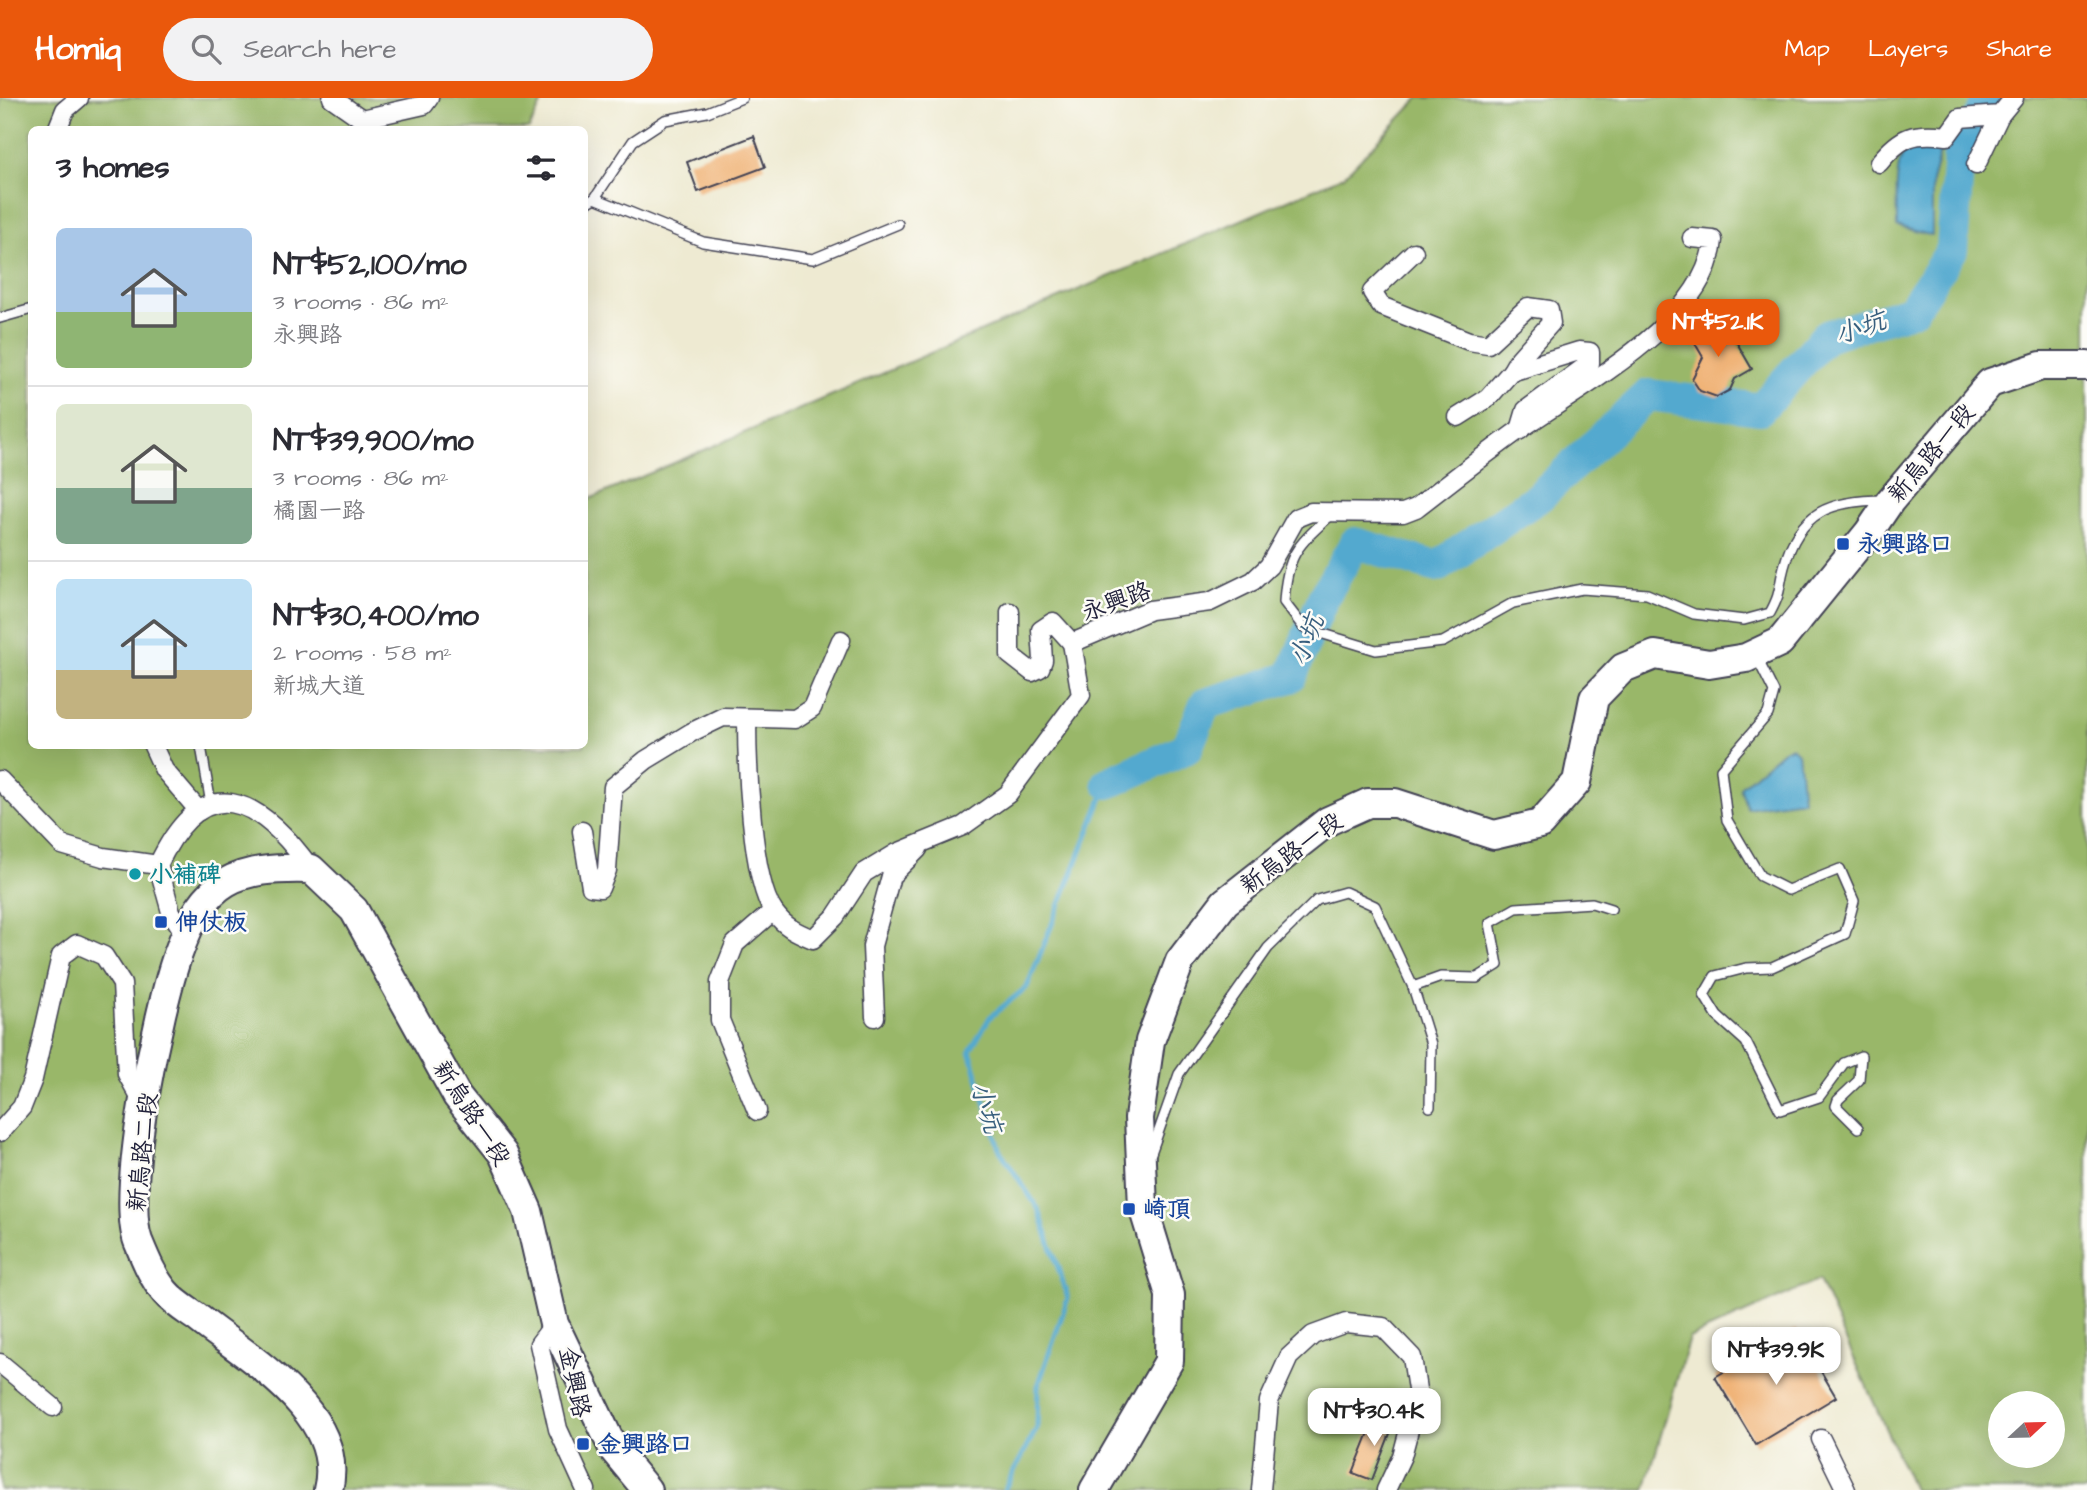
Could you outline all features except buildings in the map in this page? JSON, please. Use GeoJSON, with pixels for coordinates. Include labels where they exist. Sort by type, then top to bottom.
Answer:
{"type":"FeatureCollection","features":[{"type":"Feature","properties":{"kind":"main road","name":"新烏路一段"},"geometry":{"type":"LineString","coordinates":[[1094,1490],[1169,1362],[1170,1295],[1143,1207],[1139,1118],[1150,1041],[1180,961],[1225,902],[1328,821],[1368,803],[1395,803],[1494,835],[1540,824],[1577,782],[1594,698],[1623,668],[1656,654],[1709,664],[1755,654],[1780,642],[1869,532],[1890,500],[1990,383],[2040,366],[2087,366]]}},
{"type":"Feature","properties":{"kind":"main road","name":"新烏路二段"},"geometry":{"type":"LineString","coordinates":[[311,869],[267,868],[238,874],[210,895],[185,934],[169,978],[144,1105],[132,1209],[137,1237],[148,1264],[166,1293],[303,1404],[327,1440],[332,1476],[328,1490]]}},
{"type":"Feature","properties":{"kind":"main road","name":"新烏路一段"},"geometry":{"type":"LineString","coordinates":[[311,869],[354,910],[457,1096],[503,1154],[528,1211],[554,1324],[614,1450],[647,1490]]}},
{"type":"Feature","properties":{"kind":"street"},"geometry":{"type":"LineString","coordinates":[[59,126],[65,110],[79,98]]}},
{"type":"Feature","properties":{"kind":"street"},"geometry":{"type":"LineString","coordinates":[[332,98],[362,119],[424,105],[429,98]]}},
{"type":"Feature","properties":{"kind":"street"},"geometry":{"type":"LineString","coordinates":[[1880,163],[1895,144],[1920,133],[1947,136],[1960,118],[1984,116],[2014,98]]}},
{"type":"Feature","properties":{"kind":"street"},"geometry":{"type":"LineString","coordinates":[[1976,165],[1984,116]]}},
{"type":"Feature","properties":{"kind":"street","name":"永興路"},"geometry":{"type":"LineString","coordinates":[[773,911],[789,929],[813,939],[835,917],[864,873],[897,853],[963,826],[1008,794],[1081,695],[1072,643],[1150,610],[1210,602],[1253,582],[1269,566],[1296,518],[1311,512],[1331,515],[1403,513],[1416,508],[1520,430],[1631,356],[1699,286],[1711,260],[1713,240],[1692,239]]}},
{"type":"Feature","properties":{"kind":"street"},"geometry":{"type":"LineString","coordinates":[[1414,253],[1373,292],[1381,306],[1469,341],[1488,344],[1528,307],[1549,310],[1551,323],[1518,360],[1511,372],[1488,398],[1458,417]]}},
{"type":"Feature","properties":{"kind":"street"},"geometry":{"type":"LineString","coordinates":[[1511,372],[1579,351],[1590,352],[1590,363],[1526,410],[1520,430]]}},
{"type":"Feature","properties":{"kind":"street"},"geometry":{"type":"LineString","coordinates":[[1010,612],[1010,655],[1024,669],[1032,672],[1040,668],[1043,660],[1041,630],[1053,622],[1072,643]]}},
{"type":"Feature","properties":{"kind":"street"},"geometry":{"type":"LineString","coordinates":[[582,831],[591,887],[600,888],[607,870],[612,787],[646,760],[723,717],[747,720],[795,719],[812,708],[841,640]]}},
{"type":"Feature","properties":{"kind":"street"},"geometry":{"type":"LineString","coordinates":[[747,720],[747,762],[754,837],[773,911],[735,944],[720,982],[720,1020],[757,1111]]}},
{"type":"Feature","properties":{"kind":"street"},"geometry":{"type":"LineString","coordinates":[[154,749],[164,770],[205,807]]}},
{"type":"Feature","properties":{"kind":"street"},"geometry":{"type":"LineString","coordinates":[[0,780],[62,845],[103,857],[158,865]]}},
{"type":"Feature","properties":{"kind":"street"},"geometry":{"type":"LineString","coordinates":[[185,934],[171,912],[158,865],[171,838],[205,807],[222,801],[245,804],[289,838],[311,869]]}},
{"type":"Feature","properties":{"kind":"street"},"geometry":{"type":"LineString","coordinates":[[875,1017],[872,946],[891,876],[923,844]]}},
{"type":"Feature","properties":{"kind":"street"},"geometry":{"type":"LineString","coordinates":[[0,1132],[22,1107],[33,1079],[61,956],[77,944],[104,956],[122,984],[127,1074],[144,1105]]}},
{"type":"Feature","properties":{"kind":"street"},"geometry":{"type":"LineString","coordinates":[[1261,1490],[1269,1401],[1289,1357],[1313,1335],[1346,1323],[1383,1327],[1412,1357],[1418,1396],[1402,1455],[1386,1490]]}},
{"type":"Feature","properties":{"kind":"street","name":"金興路"},"geometry":{"type":"LineString","coordinates":[[554,1324],[539,1343],[558,1429],[586,1490]]}},
{"type":"Feature","properties":{"kind":"street"},"geometry":{"type":"LineString","coordinates":[[0,1363],[53,1407]]}},
{"type":"Feature","properties":{"kind":"street"},"geometry":{"type":"LineString","coordinates":[[1821,1439],[1846,1490]]}},
{"type":"Feature","properties":{"kind":"lane"},"geometry":{"type":"LineString","coordinates":[[588,202],[594,198],[633,141],[665,120],[707,112],[742,98]]}},
{"type":"Feature","properties":{"kind":"lane"},"geometry":{"type":"LineString","coordinates":[[594,198],[703,242],[813,259],[898,224]]}},
{"type":"Feature","properties":{"kind":"lane"},"geometry":{"type":"LineString","coordinates":[[0,318],[28,310]]}},
{"type":"Feature","properties":{"kind":"lane"},"geometry":{"type":"LineString","coordinates":[[1331,515],[1297,546],[1286,575],[1284,602],[1304,628],[1376,650],[1443,642],[1513,603],[1582,589],[1647,594],[1694,614],[1744,620],[1770,613],[1781,593],[1783,568],[1799,530],[1825,507],[1858,500],[1890,500]]}},
{"type":"Feature","properties":{"kind":"lane"},"geometry":{"type":"LineString","coordinates":[[1755,654],[1774,692],[1768,714],[1721,769],[1727,820],[1760,876],[1788,890],[1840,869],[1854,901],[1845,934],[1772,967],[1746,968],[1715,976],[1704,995],[1717,1017],[1746,1042],[1780,1110],[1819,1097],[1844,1063],[1861,1056],[1859,1080],[1836,1105],[1858,1128]]}},
{"type":"Feature","properties":{"kind":"lane"},"geometry":{"type":"LineString","coordinates":[[201,749],[205,807]]}},
{"type":"Feature","properties":{"kind":"lane"},"geometry":{"type":"LineString","coordinates":[[1142,1170],[1151,1154],[1179,1074],[1268,948],[1317,900],[1345,892],[1375,906],[1413,987],[1431,1044],[1430,1107]]}},
{"type":"Feature","properties":{"kind":"lane"},"geometry":{"type":"LineString","coordinates":[[1413,987],[1441,976],[1477,978],[1498,965],[1490,923],[1516,908],[1592,903],[1611,909]]}},
{"type":"Feature","properties":{"kind":"green space"},"geometry":{"type":"Polygon","coordinates":[[[0,98],[544,98],[530,126],[28,126],[28,749],[588,749],[588,500],[1344,176],[1419,98],[2087,98],[2087,1490],[1913,1490],[1819,1280],[1689,1338],[1645,1490],[0,1490],[0,98]]]}},
{"type":"Feature","properties":{"kind":"water"},"geometry":{"type":"Polygon","coordinates":[[[1926,141],[1941,149],[1932,181],[1932,236],[1897,226],[1900,161],[1908,149],[1926,141]]]}},
{"type":"Feature","properties":{"kind":"water"},"geometry":{"type":"Polygon","coordinates":[[[1792,747],[1798,753],[1803,800],[1747,808],[1740,787],[1785,749],[1792,747]]]}},
{"type":"Feature","properties":{"kind":"waterway","name":"小坑"},"geometry":{"type":"LineString","coordinates":[[1108,783],[1187,748],[1205,704],[1291,677],[1323,598],[1355,543],[1437,567],[1540,496],[1648,395],[1760,409],[1826,336],[1912,310],[1952,250],[1959,153],[1990,98]]}},
{"type":"Feature","properties":{"kind":"waterway","name":"小坑"},"geometry":{"type":"LineString","coordinates":[[1004,1490],[1037,1428],[1038,1386],[1068,1298],[1039,1210],[999,1149],[970,1051],[990,1017],[1027,987],[1108,783]]}},
{"type":"Feature","properties":{"kind":"place","name":"永興路口"},"geometry":{"type":"Point","coordinates":[1843,544]}},
{"type":"Feature","properties":{"kind":"place","name":"小補碑"},"geometry":{"type":"Point","coordinates":[135,874]}},
{"type":"Feature","properties":{"kind":"place","name":"伸仗板"},"geometry":{"type":"Point","coordinates":[161,922]}},
{"type":"Feature","properties":{"kind":"place","name":"崎頂"},"geometry":{"type":"Point","coordinates":[1129,1209]}},
{"type":"Feature","properties":{"kind":"place","name":"金興路口"},"geometry":{"type":"Point","coordinates":[583,1444]}}]}
